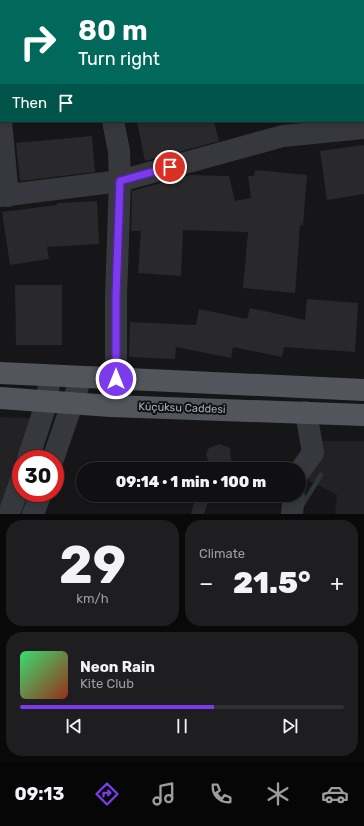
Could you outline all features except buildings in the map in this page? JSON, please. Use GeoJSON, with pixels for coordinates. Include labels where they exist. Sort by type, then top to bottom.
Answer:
{"type":"FeatureCollection","features":[{"type":"Feature","properties":{"kind":"main road"},"geometry":{"type":"LineString","coordinates":[[0,373],[81,378],[364,390]]}},
{"type":"Feature","properties":{"kind":"main road","name":"Küçüksu Caddesi"},"geometry":{"type":"LineString","coordinates":[[0,398],[73,403],[364,415]]}},
{"type":"Feature","properties":{"kind":"street"},"geometry":{"type":"LineString","coordinates":[[1,122],[4,196],[120,181],[282,129],[364,128]]}},
{"type":"Feature","properties":{"kind":"street"},"geometry":{"type":"LineString","coordinates":[[113,122],[119,151],[120,181],[116,296],[116,379]]}},
{"type":"Feature","properties":{"kind":"street"},"geometry":{"type":"LineString","coordinates":[[31,450],[47,401],[50,376]]}},
{"type":"Feature","properties":{"kind":"street"},"geometry":{"type":"LineString","coordinates":[[56,450],[81,378]]}},
{"type":"Feature","properties":{"kind":"street"},"geometry":{"type":"LineString","coordinates":[[306,412],[313,453],[306,462]]}},
{"type":"Feature","properties":{"kind":"street"},"geometry":{"type":"LineString","coordinates":[[9,514],[13,502]]}},
{"type":"Feature","properties":{"kind":"street"},"geometry":{"type":"LineString","coordinates":[[34,514],[38,502]]}},
{"type":"Feature","properties":{"kind":"street"},"geometry":{"type":"LineString","coordinates":[[292,514],[293,502]]}},
{"type":"Feature","properties":{"kind":"shaded area"},"geometry":{"type":"Polygon","coordinates":[[[0,417],[45,419],[26,450],[12,450],[12,495],[0,514],[0,417]]]}},
{"type":"Feature","properties":{"kind":"shaded area"},"geometry":{"type":"Polygon","coordinates":[[[313,441],[364,441],[364,514],[335,514],[337,495],[308,480],[313,441]]]}},
{"type":"Feature","properties":{"kind":"waterway"},"geometry":{"type":"LineString","coordinates":[[303,504],[321,475]]}},
{"type":"Feature","properties":{"kind":"route"},"geometry":{"type":"LineString","coordinates":[[116,379],[116,296],[120,181],[170,167]]}}]}
